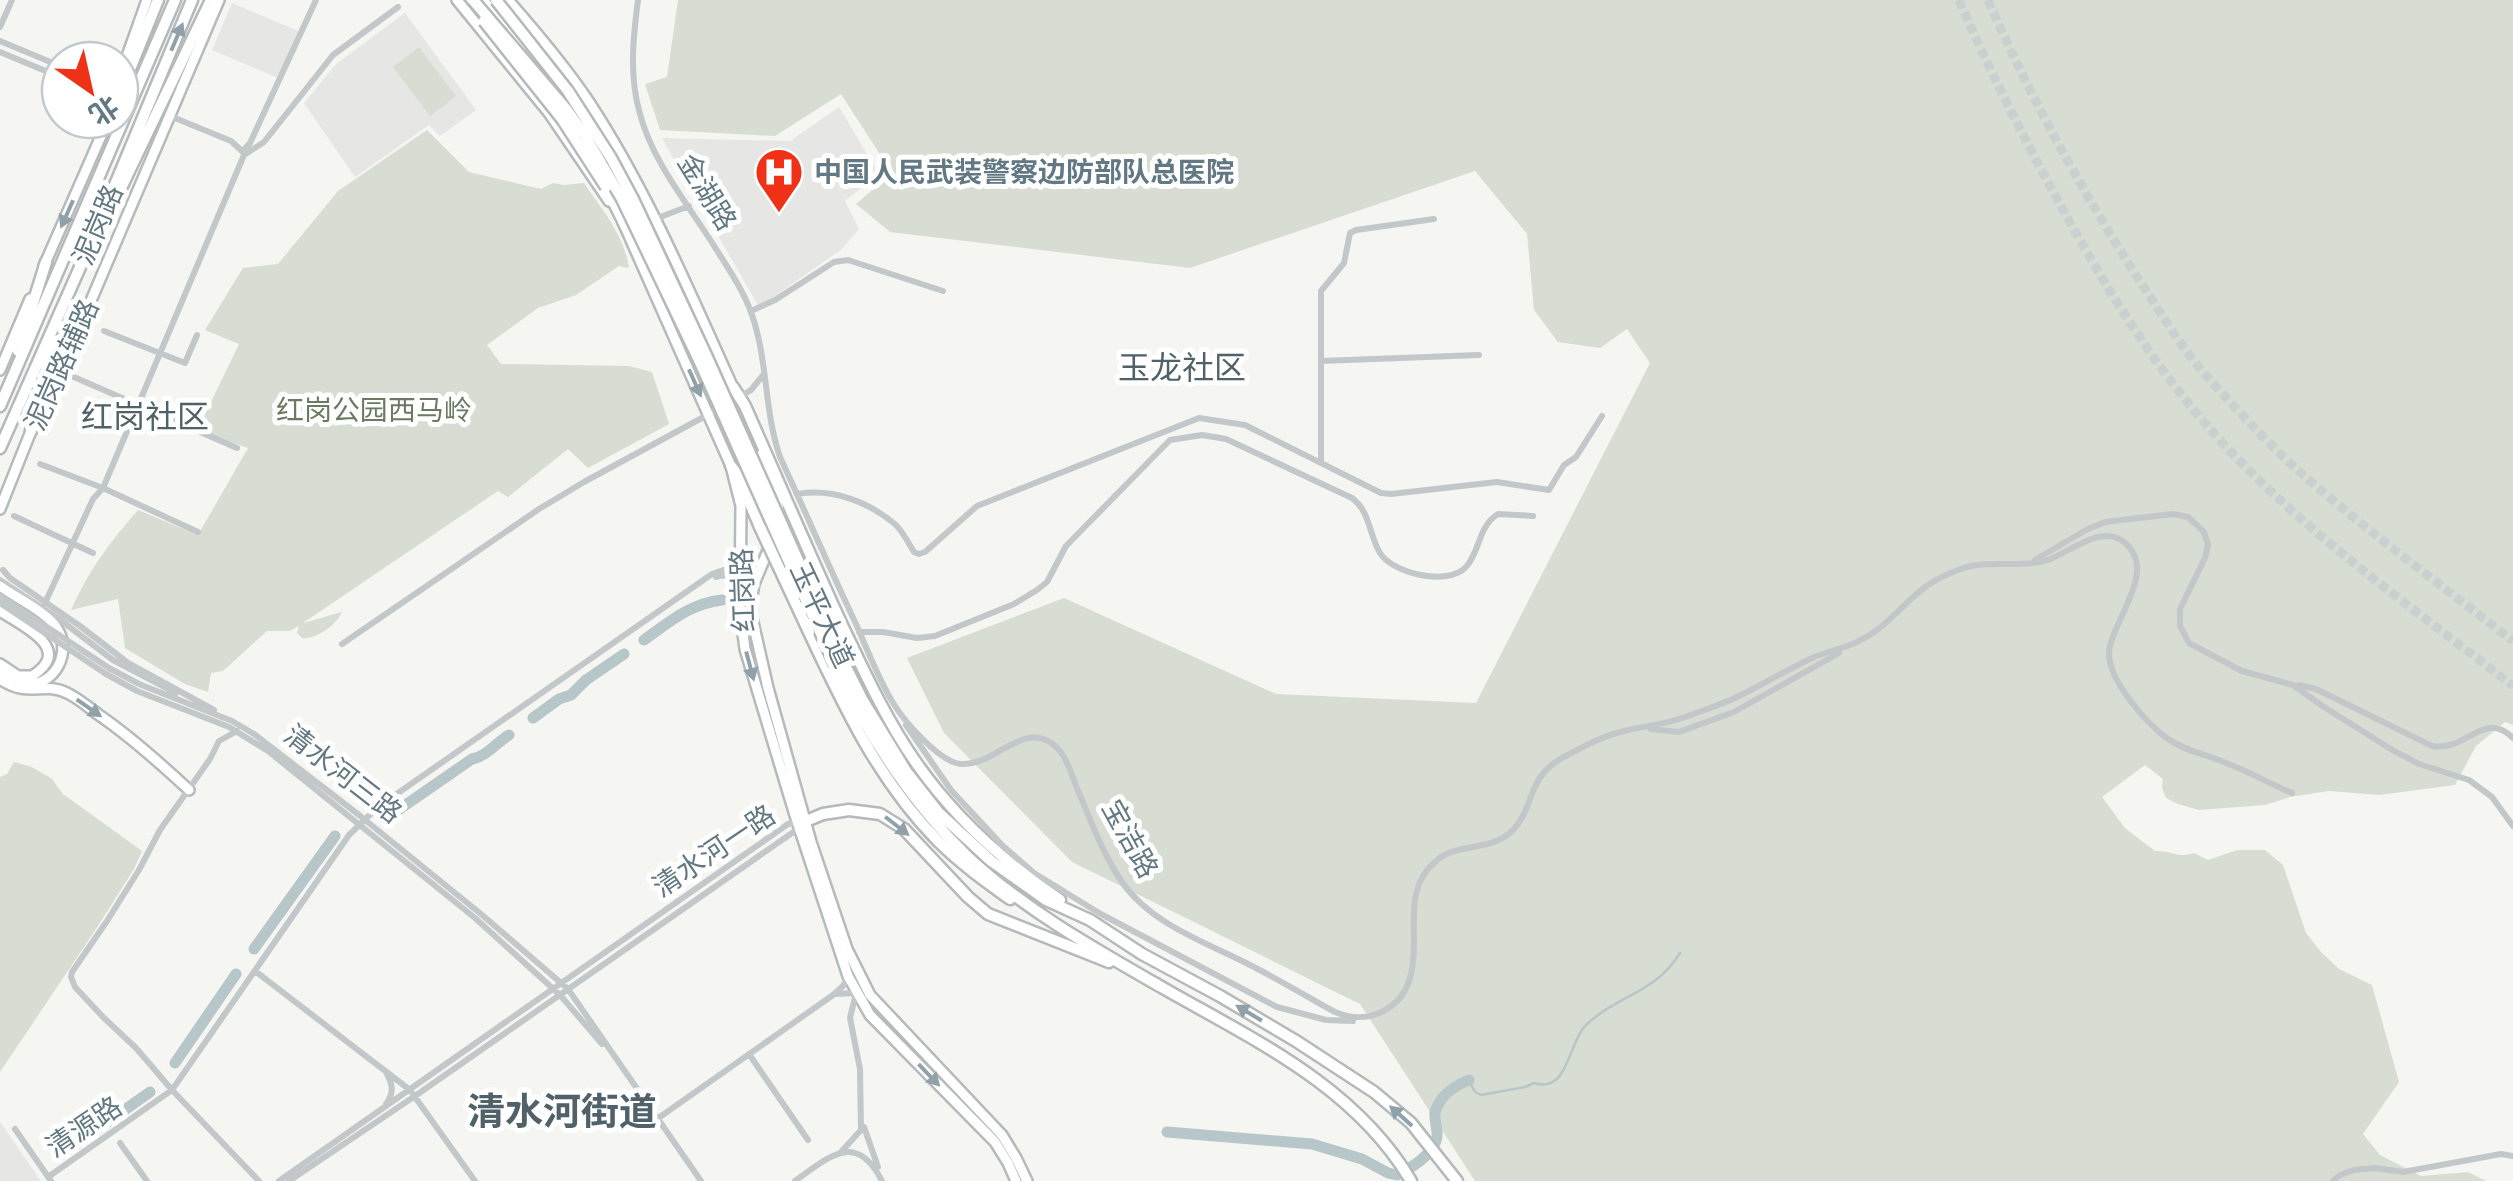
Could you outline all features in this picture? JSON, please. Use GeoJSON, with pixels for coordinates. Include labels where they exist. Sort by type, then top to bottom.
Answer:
{"type":"FeatureCollection","features":[{"type":"Feature","properties":{"kind":"highway"},"geometry":{"type":"LineString","coordinates":[[137,39],[158,0]]}},
{"type":"Feature","properties":{"kind":"highway","name":"泥岗路"},"geometry":{"type":"LineString","coordinates":[[140,84],[175,0]]}},
{"type":"Feature","properties":{"kind":"highway","name":"泥岗路"},"geometry":{"type":"LineString","coordinates":[[0,448],[192,0]]}},
{"type":"Feature","properties":{"kind":"highway"},"geometry":{"type":"LineString","coordinates":[[92,240],[118,198],[211,0]]}},
{"type":"Feature","properties":{"kind":"highway"},"geometry":{"type":"LineString","coordinates":[[471,0],[562,119],[626,226]]}},
{"type":"Feature","properties":{"kind":"highway","name":"玉平大道"},"geometry":{"type":"LineString","coordinates":[[471,0],[566,109],[622,200],[839,663],[906,772],[939,813],[1011,877],[1046,900],[1090,920],[1142,954],[1220,996],[1374,1092],[1411,1123],[1457,1181]]}},
{"type":"Feature","properties":{"kind":"highway","name":"玉平大道"},"geometry":{"type":"LineString","coordinates":[[496,0],[568,91],[633,198],[706,355],[864,722],[920,804],[970,858],[1048,918],[1264,1044],[1340,1097],[1382,1138],[1410,1181]]}},
{"type":"Feature","properties":{"kind":"highway","name":"泥岗路"},"geometry":{"type":"LineString","coordinates":[[0,406],[117,140]]}},
{"type":"Feature","properties":{"kind":"highway"},"geometry":{"type":"LineString","coordinates":[[12,376],[46,262]]}},
{"type":"Feature","properties":{"kind":"highway"},"geometry":{"type":"LineString","coordinates":[[32,430],[56,320]]}},
{"type":"Feature","properties":{"kind":"highway"},"geometry":{"type":"LineString","coordinates":[[739,394],[866,678],[909,752],[957,813],[1003,858],[1090,920]]}},
{"type":"Feature","properties":{"kind":"highway"},"geometry":{"type":"LineString","coordinates":[[731,466],[844,707],[873,758],[906,804],[972,871],[1043,923],[1109,962]]}},
{"type":"Feature","properties":{"kind":"highway"},"geometry":{"type":"LineString","coordinates":[[801,824],[823,814],[849,810],[880,814],[904,830],[988,914],[1164,988]]}},
{"type":"Feature","properties":{"kind":"main road"},"geometry":{"type":"LineString","coordinates":[[137,39],[147,0]]}},
{"type":"Feature","properties":{"kind":"main road","name":"泥岗路辅路"},"geometry":{"type":"LineString","coordinates":[[0,509],[219,0]]}},
{"type":"Feature","properties":{"kind":"main road","name":"红岗路"},"geometry":{"type":"LineString","coordinates":[[457,0],[549,113],[626,226],[731,466],[741,506],[740,586],[745,649],[856,993],[870,1015],[989,1135],[1016,1181]]}},
{"type":"Feature","properties":{"kind":"main road"},"geometry":{"type":"LineString","coordinates":[[483,0],[523,46]]}},
{"type":"Feature","properties":{"kind":"main road","name":"红岗路"},"geometry":{"type":"LineString","coordinates":[[508,0],[589,102],[655,219],[739,394],[778,498],[776,531],[752,591],[752,618],[801,824],[853,965],[863,986],[895,1024],[1002,1135],[1026,1181]]}},
{"type":"Feature","properties":{"kind":"main road"},"geometry":{"type":"LineString","coordinates":[[156,147],[194,38]]}},
{"type":"Feature","properties":{"kind":"main road"},"geometry":{"type":"LineString","coordinates":[[511,64],[523,46],[544,41]]}},
{"type":"Feature","properties":{"kind":"main road","name":"泥岗路辅路"},"geometry":{"type":"LineString","coordinates":[[0,370],[100,140]]}},
{"type":"Feature","properties":{"kind":"main road"},"geometry":{"type":"LineString","coordinates":[[0,583],[50,620],[63,648],[61,661],[48,677],[36,683],[16,681],[0,667]]}},
{"type":"Feature","properties":{"kind":"main road"},"geometry":{"type":"LineString","coordinates":[[0,611],[45,642],[49,652],[47,663],[26,678],[0,667]]}},
{"type":"Feature","properties":{"kind":"main road"},"geometry":{"type":"LineString","coordinates":[[0,679],[23,690],[50,688],[68,693],[122,732],[189,790]]}},
{"type":"Feature","properties":{"kind":"street"},"geometry":{"type":"LineString","coordinates":[[0,27],[12,0]]}},
{"type":"Feature","properties":{"kind":"street"},"geometry":{"type":"LineString","coordinates":[[45,603],[93,500],[103,488],[243,153],[316,0]]}},
{"type":"Feature","properties":{"kind":"street","name":"金湖路"},"geometry":{"type":"LineString","coordinates":[[638,0],[633,64],[640,117],[654,148],[751,311],[768,401]]}},
{"type":"Feature","properties":{"kind":"street"},"geometry":{"type":"LineString","coordinates":[[243,153],[264,142],[333,55],[398,7]]}},
{"type":"Feature","properties":{"kind":"street"},"geometry":{"type":"LineString","coordinates":[[0,40],[40,57]]}},
{"type":"Feature","properties":{"kind":"street"},"geometry":{"type":"LineString","coordinates":[[0,52],[40,69]]}},
{"type":"Feature","properties":{"kind":"street"},"geometry":{"type":"LineString","coordinates":[[170,116],[231,141],[243,153]]}},
{"type":"Feature","properties":{"kind":"street"},"geometry":{"type":"LineString","coordinates":[[655,219],[689,206]]}},
{"type":"Feature","properties":{"kind":"street"},"geometry":{"type":"LineString","coordinates":[[1321,462],[1321,291],[1344,263],[1350,233],[1434,219]]}},
{"type":"Feature","properties":{"kind":"street"},"geometry":{"type":"LineString","coordinates":[[751,311],[841,260],[943,291]]}},
{"type":"Feature","properties":{"kind":"street"},"geometry":{"type":"LineString","coordinates":[[104,331],[185,363],[198,335]]}},
{"type":"Feature","properties":{"kind":"street"},"geometry":{"type":"LineString","coordinates":[[1321,361],[1479,354]]}},
{"type":"Feature","properties":{"kind":"street"},"geometry":{"type":"LineString","coordinates":[[67,374],[237,448]]}},
{"type":"Feature","properties":{"kind":"street"},"geometry":{"type":"LineString","coordinates":[[342,644],[553,500],[709,415],[764,374]]}},
{"type":"Feature","properties":{"kind":"street"},"geometry":{"type":"LineString","coordinates":[[739,394],[762,396],[768,401]]}},
{"type":"Feature","properties":{"kind":"street","name":"宝洁路"},"geometry":{"type":"LineString","coordinates":[[768,401],[774,438],[859,632],[898,711],[918,734],[956,763],[980,762],[1023,739],[1054,746],[1066,760],[1122,882],[1150,910],[1185,934],[1335,1012],[1368,1018]]}},
{"type":"Feature","properties":{"kind":"street"},"geometry":{"type":"LineString","coordinates":[[798,494],[850,496],[898,526],[919,554],[976,506],[1199,418],[1245,425],[1392,494],[1497,482],[1549,490],[1602,416]]}},
{"type":"Feature","properties":{"kind":"street"},"geometry":{"type":"LineString","coordinates":[[859,632],[928,637],[1014,604],[1037,590],[1046,582],[1066,546],[1170,440],[1202,435],[1226,439],[1352,498],[1363,508],[1381,554],[1420,576],[1435,578],[1466,567],[1487,524],[1498,514],[1534,516]]}},
{"type":"Feature","properties":{"kind":"street"},"geometry":{"type":"LineString","coordinates":[[40,464],[198,532]]}},
{"type":"Feature","properties":{"kind":"street"},"geometry":{"type":"LineString","coordinates":[[2030,564],[2105,522],[2174,514],[2188,517],[2204,532],[2208,545],[2180,609],[2183,636],[2196,648],[2242,671],[2316,689],[2432,746],[2451,746],[2492,726],[2513,738]]}},
{"type":"Feature","properties":{"kind":"street"},"geometry":{"type":"LineString","coordinates":[[14,516],[93,553]]}},
{"type":"Feature","properties":{"kind":"street"},"geometry":{"type":"LineString","coordinates":[[898,711],[932,766],[992,835],[1034,873],[1071,897],[1277,1008],[1338,1021],[1368,1018],[1390,1006],[1407,986],[1419,882],[1430,866],[1448,852],[1491,844],[1510,833],[1540,776],[1556,762],[1610,735],[1640,728],[1678,732],[1734,712],[1888,624],[1929,584],[1960,569],[2030,564],[2100,537],[2124,542],[2134,555],[2137,568],[2111,643],[2110,662],[2115,678],[2170,740],[2292,793]]}},
{"type":"Feature","properties":{"kind":"street","name":"清源路"},"geometry":{"type":"LineString","coordinates":[[364,824],[378,807],[740,557]]}},
{"type":"Feature","properties":{"kind":"street"},"geometry":{"type":"LineString","coordinates":[[3,570],[128,663],[232,721]]}},
{"type":"Feature","properties":{"kind":"street","name":"清源路"},"geometry":{"type":"LineString","coordinates":[[49,1179],[173,1091],[350,835],[713,578],[732,578],[740,586]]}},
{"type":"Feature","properties":{"kind":"street"},"geometry":{"type":"LineString","coordinates":[[0,583],[59,619],[122,665],[202,709]]}},
{"type":"Feature","properties":{"kind":"street","name":"清水河三路"},"geometry":{"type":"LineString","coordinates":[[0,596],[137,692],[239,728],[272,746],[557,992],[609,1052],[701,1181]]}},
{"type":"Feature","properties":{"kind":"street","name":"清水河三路"},"geometry":{"type":"LineString","coordinates":[[0,603],[108,671],[232,721],[239,728]]}},
{"type":"Feature","properties":{"kind":"street"},"geometry":{"type":"LineString","coordinates":[[2288,682],[2401,755],[2475,784],[2496,801],[2513,826]]}},
{"type":"Feature","properties":{"kind":"street"},"geometry":{"type":"LineString","coordinates":[[239,728],[220,741],[70,977],[75,987],[126,1036],[259,1181]]}},
{"type":"Feature","properties":{"kind":"street","name":"清水河三路"},"geometry":{"type":"LineString","coordinates":[[364,824],[481,914],[565,987],[596,1027],[609,1052]]}},
{"type":"Feature","properties":{"kind":"street","name":"清水河一路"},"geometry":{"type":"LineString","coordinates":[[289,1181],[778,831],[801,824]]}},
{"type":"Feature","properties":{"kind":"street"},"geometry":{"type":"LineString","coordinates":[[257,972],[413,1093],[475,1181]]}},
{"type":"Feature","properties":{"kind":"street"},"geometry":{"type":"LineString","coordinates":[[656,1118],[833,995],[848,976]]}},
{"type":"Feature","properties":{"kind":"street"},"geometry":{"type":"LineString","coordinates":[[795,1181],[841,1152],[861,1130],[860,1070],[850,1018],[856,993],[833,995]]}},
{"type":"Feature","properties":{"kind":"street"},"geometry":{"type":"LineString","coordinates":[[749,1054],[808,1140]]}},
{"type":"Feature","properties":{"kind":"street"},"geometry":{"type":"LineString","coordinates":[[380,1111],[392,1093],[383,1069]]}},
{"type":"Feature","properties":{"kind":"street","name":"清水河一路"},"geometry":{"type":"LineString","coordinates":[[278,1181],[413,1093]]}},
{"type":"Feature","properties":{"kind":"street"},"geometry":{"type":"LineString","coordinates":[[862,1122],[882,1181]]}},
{"type":"Feature","properties":{"kind":"street"},"geometry":{"type":"LineString","coordinates":[[15,1129],[49,1179]]}},
{"type":"Feature","properties":{"kind":"street"},"geometry":{"type":"LineString","coordinates":[[120,1143],[147,1181]]}},
{"type":"Feature","properties":{"kind":"street"},"geometry":{"type":"LineString","coordinates":[[841,1152],[870,1160],[882,1181]]}},
{"type":"Feature","properties":{"kind":"street"},"geometry":{"type":"LineString","coordinates":[[2333,1181],[2354,1170],[2403,1172],[2501,1154],[2513,1156]]}},
{"type":"Feature","properties":{"kind":"shaded area"},"geometry":{"type":"Polygon","coordinates":[[[232,3],[298,31],[278,78],[212,50],[232,3]]]}},
{"type":"Feature","properties":{"kind":"shaded area"},"geometry":{"type":"Polygon","coordinates":[[[405,13],[476,110],[440,136],[429,125],[355,177],[304,103],[336,64],[405,13]]]}},
{"type":"Feature","properties":{"kind":"shaded area","name":"中国人民武装警察边防部队总医院"},"geometry":{"type":"Polygon","coordinates":[[[839,107],[879,174],[845,201],[859,229],[842,249],[759,307],[662,138],[790,141],[839,107]]]}},
{"type":"Feature","properties":{"kind":"shaded area"},"geometry":{"type":"Polygon","coordinates":[[[0,1122],[41,1181],[0,1181],[0,1122]]]}},
{"type":"Feature","properties":{"kind":"green space"},"geometry":{"type":"Polygon","coordinates":[[[678,0],[2513,0],[2513,725],[2505,722],[2476,746],[2455,785],[2379,795],[2329,791],[2265,805],[2199,810],[2166,798],[2163,779],[2145,765],[2102,797],[2125,828],[2155,851],[2194,853],[2208,860],[2237,850],[2265,850],[2283,865],[2306,933],[2339,969],[2372,985],[2399,1082],[2363,1134],[2380,1155],[2421,1176],[2468,1172],[2486,1181],[1475,1181],[1360,1004],[1072,862],[944,733],[907,658],[1064,598],[1276,694],[1476,703],[1650,363],[1627,329],[1600,348],[1558,342],[1534,310],[1527,234],[1475,171],[1190,268],[890,232],[856,204],[892,173],[841,94],[775,136],[660,130],[645,84],[667,77],[678,0]]]}},
{"type":"Feature","properties":{"kind":"green space"},"geometry":{"type":"Polygon","coordinates":[[[419,47],[456,96],[430,116],[393,67],[419,47]]]}},
{"type":"Feature","properties":{"kind":"green space","name":"红岗公园西马岭"},"geometry":{"type":"Polygon","coordinates":[[[427,130],[469,172],[541,189],[553,183],[584,183],[623,245],[629,268],[619,266],[576,295],[538,308],[487,345],[501,364],[629,366],[652,372],[669,424],[588,468],[568,449],[508,497],[498,491],[303,623],[342,612],[325,631],[302,638],[297,633],[299,626],[290,631],[267,631],[223,671],[211,673],[208,692],[185,684],[125,648],[118,599],[71,610],[100,557],[138,510],[198,535],[248,448],[197,431],[239,344],[205,330],[243,268],[278,264],[338,191],[427,130]]]}},
{"type":"Feature","properties":{"kind":"green space"},"geometry":{"type":"Polygon","coordinates":[[[14,762],[52,779],[63,794],[142,851],[98,926],[0,1072],[0,777],[7,774],[14,762]]]}},
{"type":"Feature","properties":{"kind":"waterway"},"geometry":{"type":"LineString","coordinates":[[644,640],[690,609],[722,600]]}},
{"type":"Feature","properties":{"kind":"waterway"},"geometry":{"type":"LineString","coordinates":[[533,718],[571,695],[624,654]]}},
{"type":"Feature","properties":{"kind":"waterway"},"geometry":{"type":"LineString","coordinates":[[391,815],[509,735]]}},
{"type":"Feature","properties":{"kind":"waterway"},"geometry":{"type":"LineString","coordinates":[[254,949],[335,836]]}},
{"type":"Feature","properties":{"kind":"waterway"},"geometry":{"type":"LineString","coordinates":[[1469,1080],[1481,1095],[1554,1081],[1586,1025],[1659,977],[1680,953]]}},
{"type":"Feature","properties":{"kind":"waterway"},"geometry":{"type":"LineString","coordinates":[[175,1063],[236,974]]}},
{"type":"Feature","properties":{"kind":"waterway"},"geometry":{"type":"LineString","coordinates":[[1167,1132],[1312,1144],[1362,1159],[1397,1175],[1427,1155],[1437,1137],[1435,1113],[1440,1102],[1469,1080]]}},
{"type":"Feature","properties":{"kind":"waterway"},"geometry":{"type":"LineString","coordinates":[[61,1155],[150,1092]]}},
{"type":"Feature","properties":{"kind":"tunnel"},"geometry":{"type":"LineString","coordinates":[[1959,0],[2005,100],[2075,231],[2115,299],[2181,394],[2232,453],[2298,516],[2513,686]]}},
{"type":"Feature","properties":{"kind":"tunnel"},"geometry":{"type":"LineString","coordinates":[[1988,0],[2077,178],[2139,280],[2199,367],[2258,432],[2310,481],[2513,641]]}},
{"type":"Feature","properties":{"kind":"place","name":"中国人民武装警察边防部队总医院"},"geometry":{"type":"Point","coordinates":[779,214]}},
{"type":"Feature","properties":{"kind":"district","name":"玉龙社区"},"geometry":{"type":"Point","coordinates":[1182,368]}},
{"type":"Feature","properties":{"kind":"district","name":"红岗社区"},"geometry":{"type":"Point","coordinates":[145,417]}},
{"type":"Feature","properties":{"kind":"district","name":"清水河街道"},"geometry":{"type":"Point","coordinates":[562,1112]}}]}
